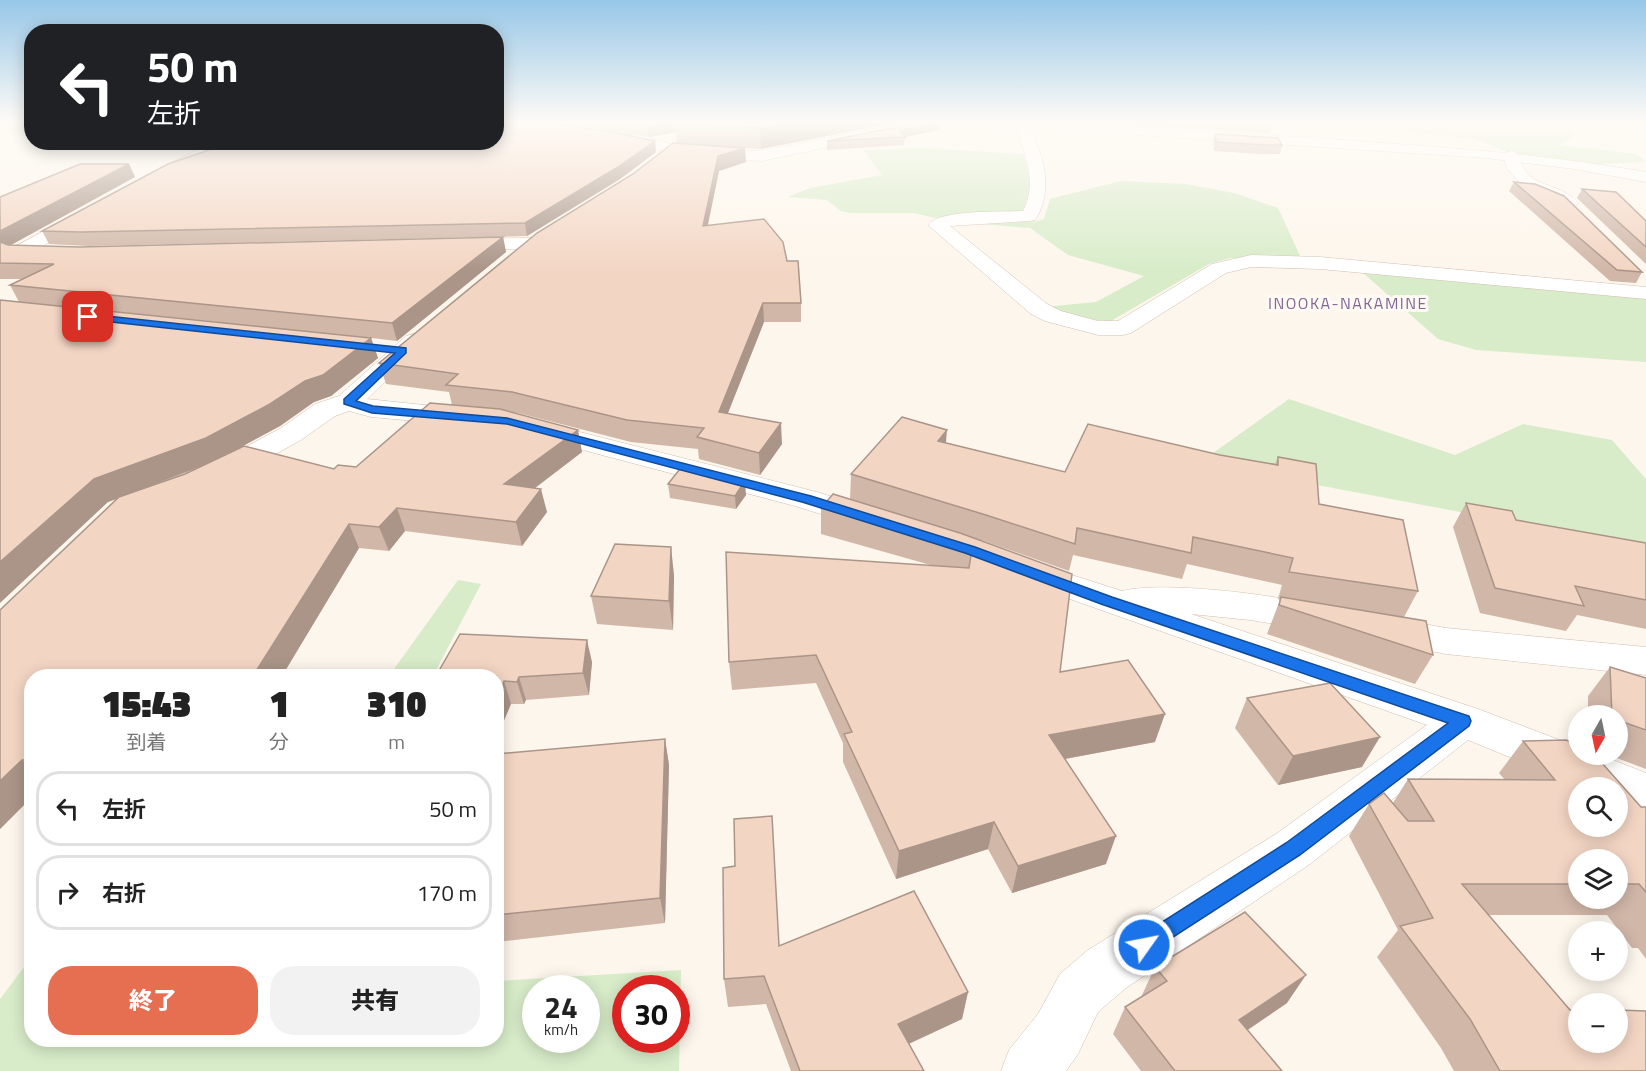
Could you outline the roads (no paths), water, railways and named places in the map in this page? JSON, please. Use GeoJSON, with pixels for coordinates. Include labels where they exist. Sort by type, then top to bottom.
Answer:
{"type":"FeatureCollection","features":[{"type":"Feature","properties":{"kind":"street"},"geometry":{"type":"LineString","coordinates":[[1036,171],[1040,188],[1029,216],[944,221],[937,225],[1039,309],[1083,326],[1122,328],[1219,268],[1251,261],[1320,263],[1646,293]]}},
{"type":"Feature","properties":{"kind":"street"},"geometry":{"type":"LineString","coordinates":[[1515,171],[1536,188],[1566,200],[1580,212]]}},
{"type":"Feature","properties":{"kind":"street"},"geometry":{"type":"LineString","coordinates":[[1613,171],[1646,177]]}},
{"type":"Feature","properties":{"kind":"street"},"geometry":{"type":"LineString","coordinates":[[0,263],[95,207]]}},
{"type":"Feature","properties":{"kind":"street"},"geometry":{"type":"LineString","coordinates":[[510,264],[532,244],[551,232]]}},
{"type":"Feature","properties":{"kind":"street"},"geometry":{"type":"LineString","coordinates":[[436,246],[532,244]]}},
{"type":"Feature","properties":{"kind":"street"},"geometry":{"type":"LineString","coordinates":[[18,251],[59,253]]}},
{"type":"Feature","properties":{"kind":"street"},"geometry":{"type":"LineString","coordinates":[[194,484],[263,451],[291,435],[325,410],[348,402],[391,349],[429,329]]}},
{"type":"Feature","properties":{"kind":"street"},"geometry":{"type":"LineString","coordinates":[[348,402],[372,410],[496,420],[806,499],[893,526]]}},
{"type":"Feature","properties":{"kind":"street"},"geometry":{"type":"LineString","coordinates":[[1001,562],[1463,721],[1645,792]]}},
{"type":"Feature","properties":{"kind":"street"},"geometry":{"type":"LineString","coordinates":[[1106,600],[1179,600],[1276,610],[1446,641],[1646,661]]}},
{"type":"Feature","properties":{"kind":"street"},"geometry":{"type":"LineString","coordinates":[[1030,1071],[1058,1034],[1079,993],[1107,969],[1293,849],[1463,721]]}},
{"type":"Feature","properties":{"kind":"district","name":"INOOKA-NAKAMINE"},"geometry":{"type":"Point","coordinates":[1348,303]}}]}
